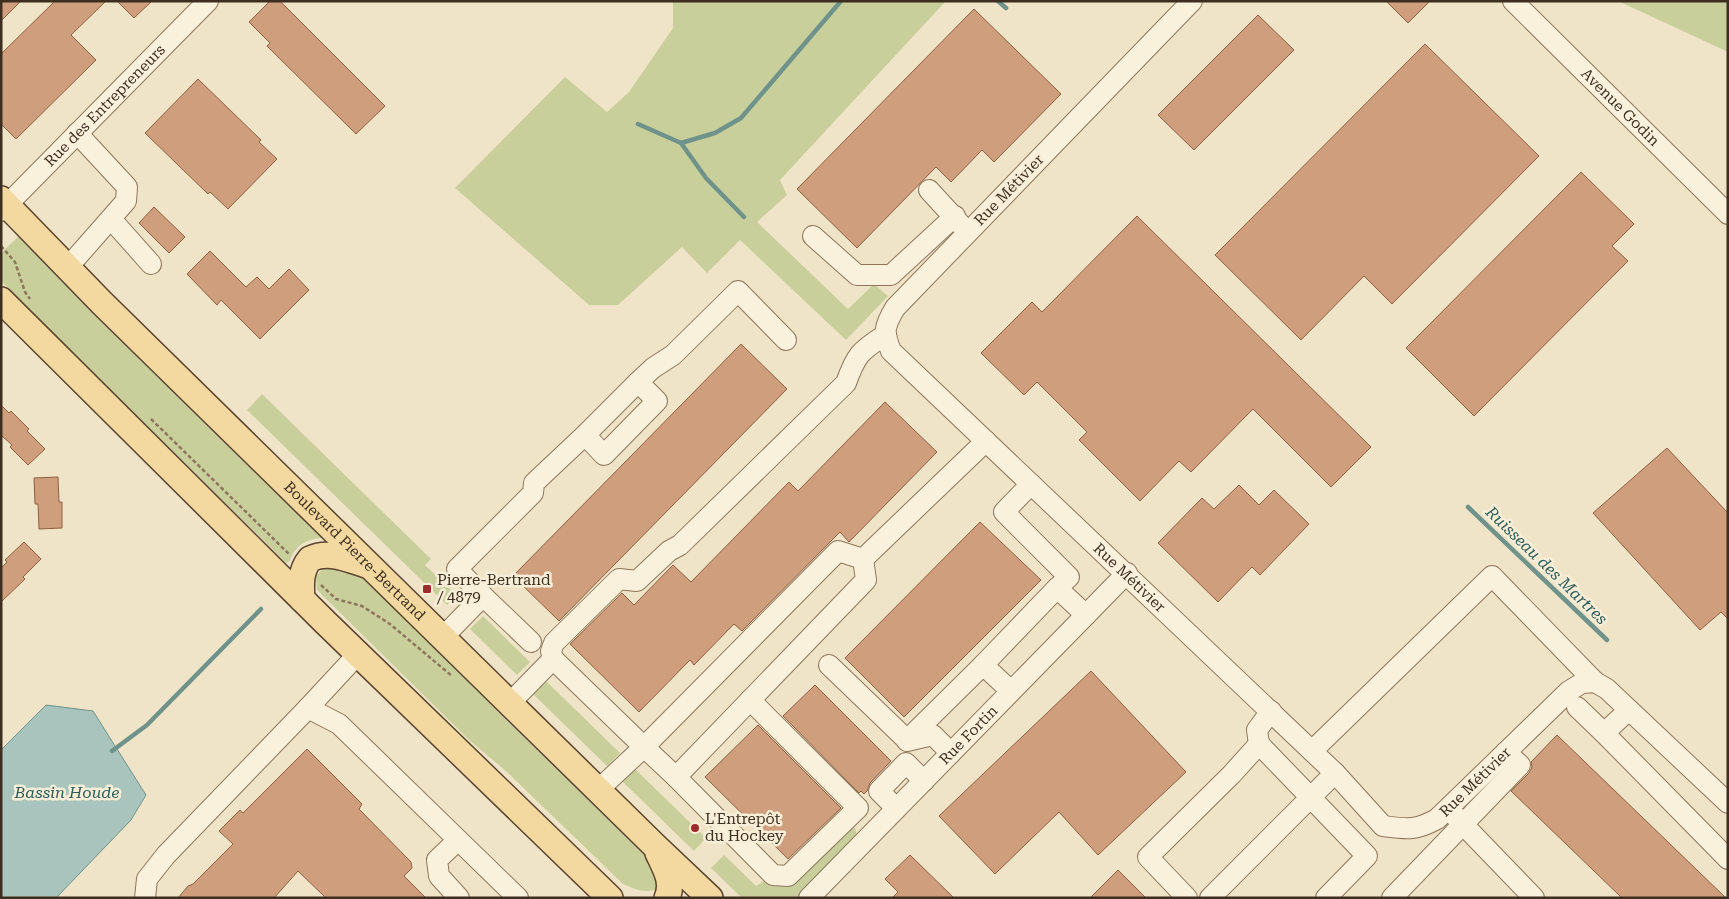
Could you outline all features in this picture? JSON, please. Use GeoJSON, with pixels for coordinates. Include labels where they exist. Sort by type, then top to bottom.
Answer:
{"type":"FeatureCollection","features":[{"type":"Feature","properties":{"kind":"main road","name":"Boulevard Pierre-Bertrand"},"geometry":{"type":"LineString","coordinates":[[3,205],[710,898]]}},
{"type":"Feature","properties":{"kind":"main road"},"geometry":{"type":"LineString","coordinates":[[1,300],[311,592],[358,654],[610,897]]}},
{"type":"Feature","properties":{"kind":"main road"},"geometry":{"type":"LineString","coordinates":[[311,592],[301,583],[302,574],[310,559],[325,555],[342,557],[371,567]]}},
{"type":"Feature","properties":{"kind":"main road"},"geometry":{"type":"LineString","coordinates":[[654,845],[670,882],[667,898]]}},
{"type":"Feature","properties":{"kind":"street","name":"Rue des Entrepreneurs"},"geometry":{"type":"LineString","coordinates":[[3,205],[208,1]]}},
{"type":"Feature","properties":{"kind":"street","name":"Rue Métivier"},"geometry":{"type":"LineString","coordinates":[[1192,1],[895,308],[887,321],[885,335],[891,351],[1312,750],[1383,826],[1406,829],[1421,827],[1437,819],[1570,691],[1582,683],[1595,682]]}},
{"type":"Feature","properties":{"kind":"street","name":"Avenue Godin"},"geometry":{"type":"LineString","coordinates":[[1513,1],[1728,214]]}},
{"type":"Feature","properties":{"kind":"street"},"geometry":{"type":"LineString","coordinates":[[68,267],[126,201],[127,187],[77,133]]}},
{"type":"Feature","properties":{"kind":"street"},"geometry":{"type":"LineString","coordinates":[[929,190],[955,216],[968,233]]}},
{"type":"Feature","properties":{"kind":"street"},"geometry":{"type":"LineString","coordinates":[[813,236],[857,275],[891,275],[955,216]]}},
{"type":"Feature","properties":{"kind":"street"},"geometry":{"type":"LineString","coordinates":[[111,219],[151,264]]}},
{"type":"Feature","properties":{"kind":"street"},"geometry":{"type":"LineString","coordinates":[[891,275],[909,294]]}},
{"type":"Feature","properties":{"kind":"street"},"geometry":{"type":"LineString","coordinates":[[531,642],[457,569],[533,493],[534,483],[638,382],[653,368],[673,354],[738,291],[786,340]]}},
{"type":"Feature","properties":{"kind":"street"},"geometry":{"type":"LineString","coordinates":[[858,808],[788,876],[773,875],[676,777],[553,659],[551,651],[554,643],[619,580],[637,581],[670,551],[680,545],[846,383],[852,366],[863,349],[885,335]]}},
{"type":"Feature","properties":{"kind":"street"},"geometry":{"type":"LineString","coordinates":[[585,435],[604,455],[657,401],[638,382]]}},
{"type":"Feature","properties":{"kind":"street"},"geometry":{"type":"LineString","coordinates":[[863,560],[986,441]]}},
{"type":"Feature","properties":{"kind":"street"},"geometry":{"type":"LineString","coordinates":[[896,808],[879,791],[906,763],[907,740],[1070,576],[1004,512],[1031,484]]}},
{"type":"Feature","properties":{"kind":"street"},"geometry":{"type":"LineString","coordinates":[[598,790],[644,747],[838,552],[863,560]]}},
{"type":"Feature","properties":{"kind":"street"},"geometry":{"type":"LineString","coordinates":[[676,777],[866,580],[863,560]]}},
{"type":"Feature","properties":{"kind":"street","name":"Rue Fortin"},"geometry":{"type":"LineString","coordinates":[[809,898],[1126,573]]}},
{"type":"Feature","properties":{"kind":"street"},"geometry":{"type":"LineString","coordinates":[[1312,750],[1492,576],[1595,682],[1606,689],[1728,803]]}},
{"type":"Feature","properties":{"kind":"street"},"geometry":{"type":"LineString","coordinates":[[1057,588],[1086,615]]}},
{"type":"Feature","properties":{"kind":"street"},"geometry":{"type":"LineString","coordinates":[[443,637],[483,596]]}},
{"type":"Feature","properties":{"kind":"street"},"geometry":{"type":"LineString","coordinates":[[145,898],[147,879],[166,855],[358,654]]}},
{"type":"Feature","properties":{"kind":"street"},"geometry":{"type":"LineString","coordinates":[[510,703],[553,659]]}},
{"type":"Feature","properties":{"kind":"street"},"geometry":{"type":"LineString","coordinates":[[829,665],[907,740]]}},
{"type":"Feature","properties":{"kind":"street"},"geometry":{"type":"LineString","coordinates":[[983,665],[1011,691]]}},
{"type":"Feature","properties":{"kind":"street"},"geometry":{"type":"LineString","coordinates":[[750,700],[878,828]]}},
{"type":"Feature","properties":{"kind":"street"},"geometry":{"type":"LineString","coordinates":[[1577,707],[1728,859]]}},
{"type":"Feature","properties":{"kind":"street"},"geometry":{"type":"LineString","coordinates":[[308,708],[339,724],[518,898]]}},
{"type":"Feature","properties":{"kind":"street"},"geometry":{"type":"LineString","coordinates":[[1604,734],[1629,710]]}},
{"type":"Feature","properties":{"kind":"street"},"geometry":{"type":"LineString","coordinates":[[1271,711],[1257,730],[1259,744],[1368,856],[1326,898]]}},
{"type":"Feature","properties":{"kind":"street"},"geometry":{"type":"LineString","coordinates":[[907,740],[933,735],[951,753]]}},
{"type":"Feature","properties":{"kind":"street"},"geometry":{"type":"LineString","coordinates":[[1187,898],[1148,857],[1232,774],[1259,744]]}},
{"type":"Feature","properties":{"kind":"street"},"geometry":{"type":"LineString","coordinates":[[1392,898],[1520,765],[1506,752]]}},
{"type":"Feature","properties":{"kind":"street"},"geometry":{"type":"LineString","coordinates":[[906,763],[924,780]]}},
{"type":"Feature","properties":{"kind":"street"},"geometry":{"type":"LineString","coordinates":[[1210,898],[1335,773]]}},
{"type":"Feature","properties":{"kind":"street"},"geometry":{"type":"LineString","coordinates":[[1448,808],[1534,898]]}},
{"type":"Feature","properties":{"kind":"street"},"geometry":{"type":"LineString","coordinates":[[1360,848],[1383,826]]}},
{"type":"Feature","properties":{"kind":"street"},"geometry":{"type":"LineString","coordinates":[[458,840],[437,860],[439,876],[459,898]]}},
{"type":"Feature","properties":{"kind":"path"},"geometry":{"type":"LineString","coordinates":[[1,246],[15,262],[25,292],[34,305]]}},
{"type":"Feature","properties":{"kind":"path"},"geometry":{"type":"LineString","coordinates":[[145,413],[292,557]]}},
{"type":"Feature","properties":{"kind":"path"},"geometry":{"type":"LineString","coordinates":[[311,592],[362,606],[390,624],[456,680]]}},
{"type":"Feature","properties":{"kind":"green space"},"geometry":{"type":"Polygon","coordinates":[[[673,1],[945,2],[780,180],[787,195],[757,222],[848,309],[874,284],[888,296],[846,340],[740,240],[707,273],[682,247],[618,305],[589,305],[455,188],[565,77],[607,112],[629,92],[673,28],[673,1]]]}},
{"type":"Feature","properties":{"kind":"green space"},"geometry":{"type":"Polygon","coordinates":[[[1618,1],[1728,1],[1728,52],[1618,1]]]}},
{"type":"Feature","properties":{"kind":"green space"},"geometry":{"type":"Polygon","coordinates":[[[21,234],[325,534],[323,538],[307,541],[302,544],[292,555],[290,561],[286,563],[1,281],[1,253],[21,234]]]}},
{"type":"Feature","properties":{"kind":"green space"},"geometry":{"type":"Polygon","coordinates":[[[262,394],[431,559],[425,565],[456,595],[447,605],[247,410],[262,394]]]}},
{"type":"Feature","properties":{"kind":"green space"},"geometry":{"type":"Polygon","coordinates":[[[335,562],[350,564],[653,858],[660,888],[650,891],[623,884],[507,772],[469,740],[317,590],[316,577],[323,568],[335,562]]]}},
{"type":"Feature","properties":{"kind":"green space"},"geometry":{"type":"Polygon","coordinates":[[[483,616],[530,662],[517,675],[470,629],[483,616]]]}},
{"type":"Feature","properties":{"kind":"green space"},"geometry":{"type":"Polygon","coordinates":[[[546,681],[620,753],[607,766],[533,694],[546,681]]]}},
{"type":"Feature","properties":{"kind":"green space"},"geometry":{"type":"Polygon","coordinates":[[[634,768],[706,838],[694,851],[622,781],[634,768]]]}},
{"type":"Feature","properties":{"kind":"green space"},"geometry":{"type":"Polygon","coordinates":[[[848,826],[855,828],[857,836],[797,898],[742,898],[711,868],[724,855],[756,886],[848,826]]]}},
{"type":"Feature","properties":{"kind":"water","name":"Bassin Houde"},"geometry":{"type":"Polygon","coordinates":[[[46,705],[93,711],[146,795],[131,820],[56,898],[1,898],[1,750],[46,705]]]}},
{"type":"Feature","properties":{"kind":"building"},"geometry":{"type":"Polygon","coordinates":[[[1,1],[21,1],[1,21],[1,1]]]}},
{"type":"Feature","properties":{"kind":"building"},"geometry":{"type":"Polygon","coordinates":[[[55,1],[106,1],[71,35],[96,60],[16,139],[1,124],[1,54],[55,1]]]}},
{"type":"Feature","properties":{"kind":"building"},"geometry":{"type":"Polygon","coordinates":[[[117,1],[152,1],[134,18],[117,1]]]}},
{"type":"Feature","properties":{"kind":"building"},"geometry":{"type":"Polygon","coordinates":[[[270,1],[280,1],[385,106],[356,134],[267,46],[270,43],[249,22],[270,1]]]}},
{"type":"Feature","properties":{"kind":"building"},"geometry":{"type":"Polygon","coordinates":[[[1386,1],[1430,1],[1408,23],[1386,1]]]}},
{"type":"Feature","properties":{"kind":"building"},"geometry":{"type":"Polygon","coordinates":[[[974,9],[1061,94],[994,162],[982,150],[951,182],[936,167],[857,248],[797,189],[974,9]]]}},
{"type":"Feature","properties":{"kind":"building"},"geometry":{"type":"Polygon","coordinates":[[[1258,15],[1294,50],[1194,150],[1158,115],[1258,15]]]}},
{"type":"Feature","properties":{"kind":"building"},"geometry":{"type":"Polygon","coordinates":[[[1425,44],[1539,156],[1392,304],[1364,276],[1301,340],[1215,255],[1425,44]]]}},
{"type":"Feature","properties":{"kind":"building"},"geometry":{"type":"Polygon","coordinates":[[[198,79],[261,140],[259,142],[277,159],[228,209],[210,192],[208,194],[145,133],[198,79]]]}},
{"type":"Feature","properties":{"kind":"building"},"geometry":{"type":"Polygon","coordinates":[[[1581,172],[1634,224],[1612,246],[1628,261],[1474,416],[1406,348],[1581,172]]]}},
{"type":"Feature","properties":{"kind":"building"},"geometry":{"type":"Polygon","coordinates":[[[154,207],[185,237],[169,253],[139,223],[154,207]]]}},
{"type":"Feature","properties":{"kind":"building"},"geometry":{"type":"Polygon","coordinates":[[[1137,216],[1371,447],[1331,487],[1253,409],[1191,472],[1179,461],[1140,501],[1079,440],[1087,432],[1037,382],[1024,395],[981,353],[1032,302],[1042,312],[1137,216]]]}},
{"type":"Feature","properties":{"kind":"building"},"geometry":{"type":"Polygon","coordinates":[[[210,251],[246,287],[257,277],[269,289],[289,269],[309,290],[260,339],[221,300],[217,305],[187,274],[210,251]]]}},
{"type":"Feature","properties":{"kind":"building"},"geometry":{"type":"Polygon","coordinates":[[[741,344],[787,389],[559,621],[513,576],[741,344]]]}},
{"type":"Feature","properties":{"kind":"building"},"geometry":{"type":"Polygon","coordinates":[[[885,402],[937,452],[849,542],[840,532],[742,631],[734,624],[694,665],[690,660],[639,712],[570,644],[622,593],[634,605],[673,565],[691,582],[789,482],[798,491],[885,402]]]}},
{"type":"Feature","properties":{"kind":"building"},"geometry":{"type":"Polygon","coordinates":[[[1,405],[9,413],[11,411],[29,429],[27,431],[45,449],[28,465],[1,435],[1,405]]]}},
{"type":"Feature","properties":{"kind":"building"},"geometry":{"type":"Polygon","coordinates":[[[1667,448],[1728,513],[1728,619],[1721,612],[1700,630],[1593,513],[1667,448]]]}},
{"type":"Feature","properties":{"kind":"building"},"geometry":{"type":"Polygon","coordinates":[[[58,477],[59,502],[62,502],[62,528],[39,529],[38,504],[35,504],[34,478],[58,477]]]}},
{"type":"Feature","properties":{"kind":"building"},"geometry":{"type":"Polygon","coordinates":[[[1239,485],[1259,505],[1274,490],[1309,524],[1260,575],[1252,567],[1218,602],[1158,543],[1202,498],[1214,509],[1239,485]]]}},
{"type":"Feature","properties":{"kind":"building"},"geometry":{"type":"Polygon","coordinates":[[[980,522],[1041,580],[904,717],[845,658],[980,522]]]}},
{"type":"Feature","properties":{"kind":"building"},"geometry":{"type":"Polygon","coordinates":[[[24,542],[41,559],[23,577],[25,579],[1,602],[1,568],[7,562],[5,560],[24,542]]]}},
{"type":"Feature","properties":{"kind":"building"},"geometry":{"type":"Polygon","coordinates":[[[1091,671],[1186,772],[1098,855],[1059,812],[995,874],[939,816],[1091,671]]]}},
{"type":"Feature","properties":{"kind":"building"},"geometry":{"type":"Polygon","coordinates":[[[815,685],[891,761],[870,783],[864,794],[861,791],[859,793],[783,716],[815,685]]]}},
{"type":"Feature","properties":{"kind":"building"},"geometry":{"type":"Polygon","coordinates":[[[758,725],[841,808],[788,859],[705,777],[758,725]]]}},
{"type":"Feature","properties":{"kind":"building"},"geometry":{"type":"Polygon","coordinates":[[[1557,735],[1726,898],[1622,898],[1511,791],[1529,773],[1532,767],[1531,762],[1557,735]]]}},
{"type":"Feature","properties":{"kind":"building"},"geometry":{"type":"Polygon","coordinates":[[[307,749],[362,804],[359,809],[411,862],[412,868],[404,876],[426,898],[326,898],[298,871],[274,898],[178,898],[188,886],[193,884],[233,844],[219,831],[240,810],[243,813],[307,749]]]}},
{"type":"Feature","properties":{"kind":"building"},"geometry":{"type":"Polygon","coordinates":[[[910,855],[954,898],[892,898],[898,892],[885,879],[910,855]]]}},
{"type":"Feature","properties":{"kind":"building"},"geometry":{"type":"Polygon","coordinates":[[[1118,870],[1146,898],[1090,898],[1118,870]]]}},
{"type":"Feature","properties":{"kind":"waterway","name":"Ruisseau des Martres"},"geometry":{"type":"LineString","coordinates":[[638,124],[681,143],[715,133],[741,118],[841,1]]}},
{"type":"Feature","properties":{"kind":"waterway","name":"Ruisseau des Martres"},"geometry":{"type":"LineString","coordinates":[[998,1],[1006,8]]}},
{"type":"Feature","properties":{"kind":"waterway"},"geometry":{"type":"LineString","coordinates":[[681,143],[706,178],[744,217]]}},
{"type":"Feature","properties":{"kind":"waterway","name":"Ruisseau des Martres"},"geometry":{"type":"LineString","coordinates":[[1468,507],[1607,640]]}},
{"type":"Feature","properties":{"kind":"waterway"},"geometry":{"type":"LineString","coordinates":[[112,751],[147,725],[261,609]]}},
{"type":"Feature","properties":{"kind":"place","name":"Pierre-Bertrand / 4879"},"geometry":{"type":"Point","coordinates":[427,589]}},
{"type":"Feature","properties":{"kind":"place","name":"L'Entrepôt du Hockey"},"geometry":{"type":"Point","coordinates":[695,828]}}]}
